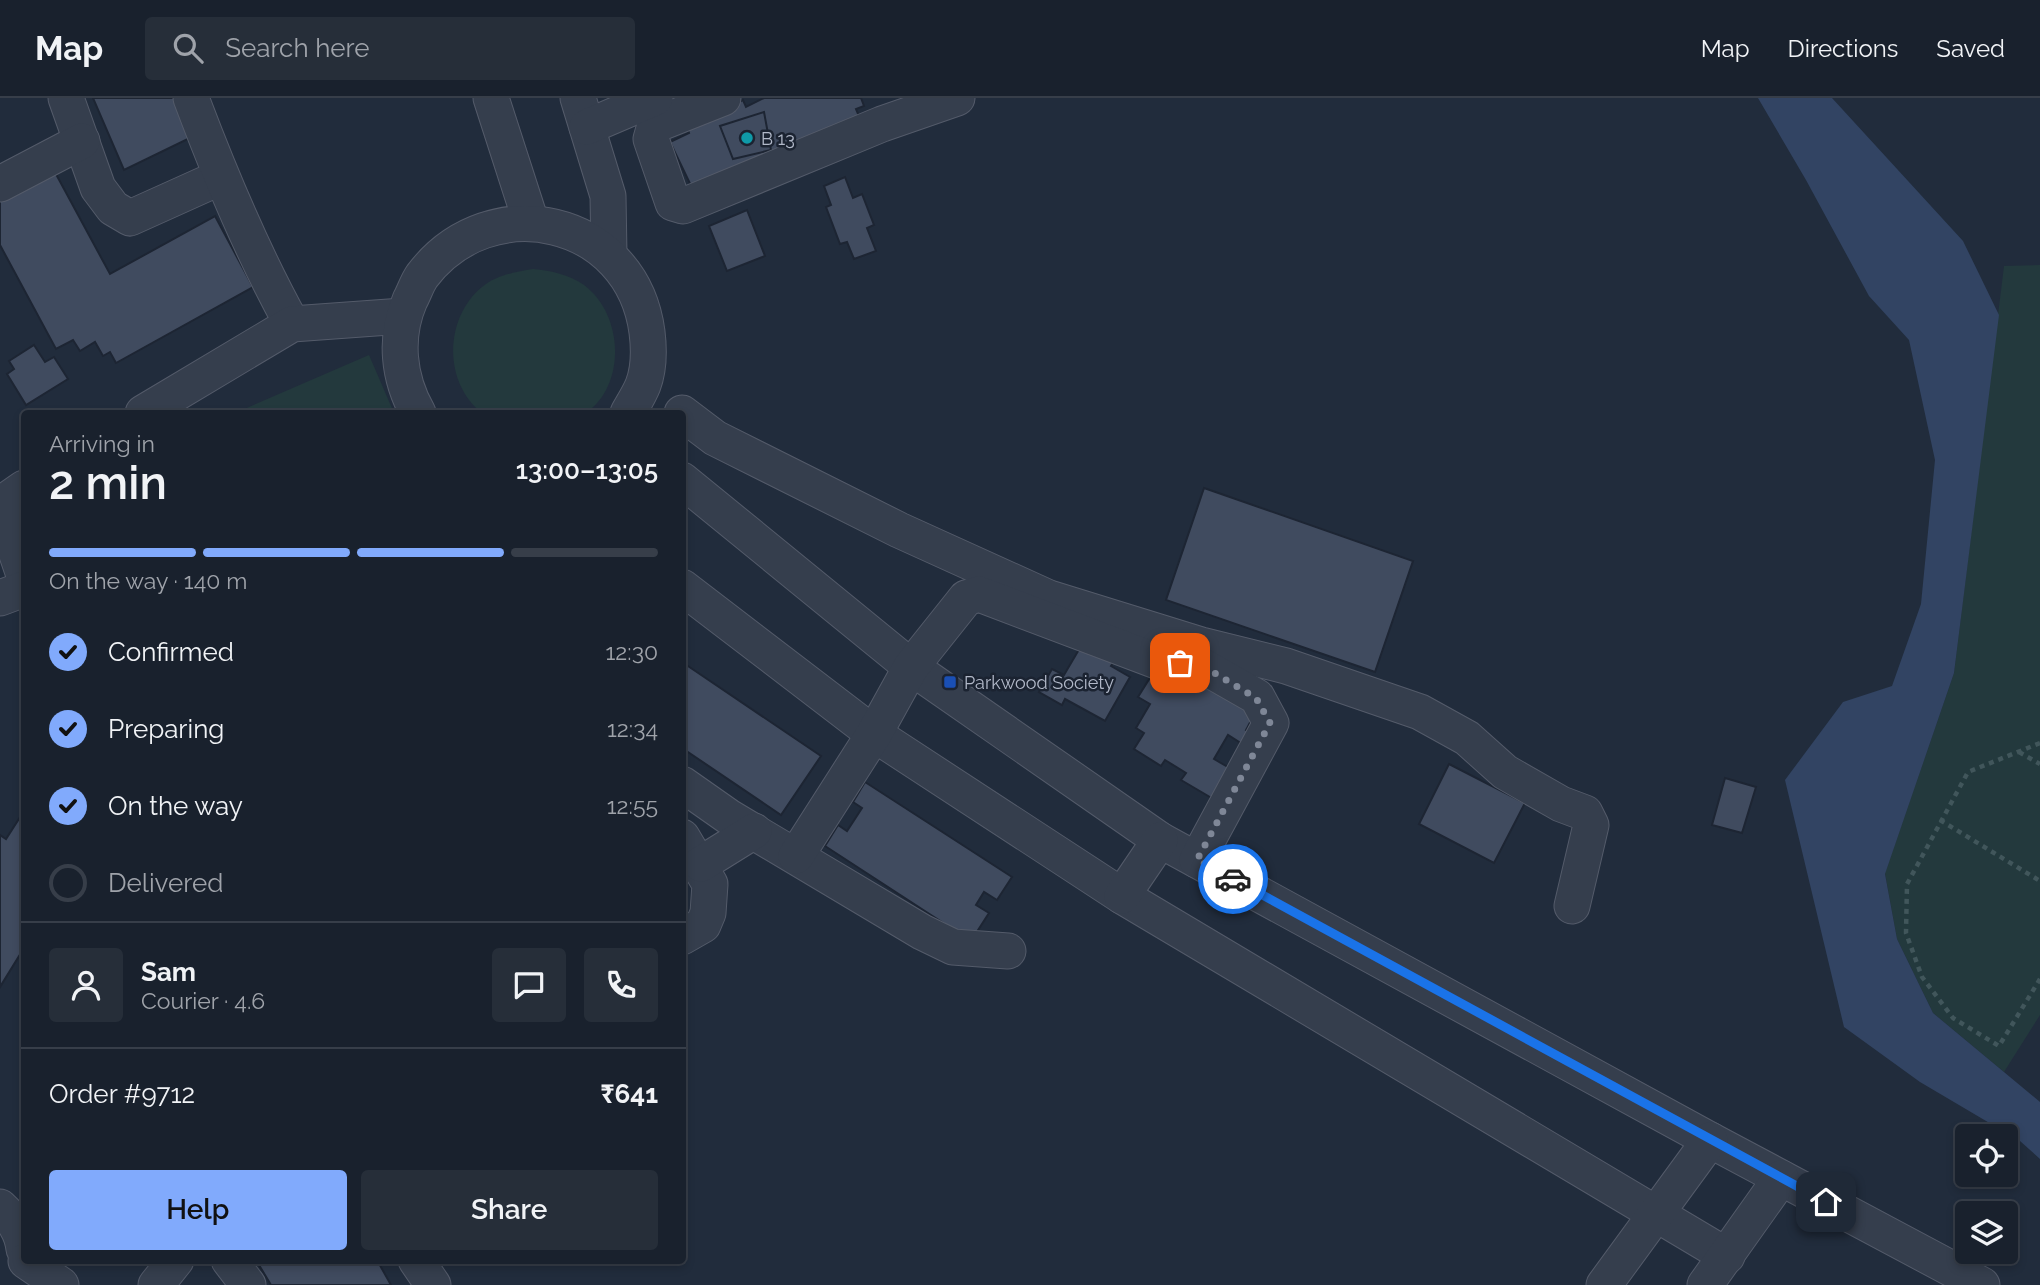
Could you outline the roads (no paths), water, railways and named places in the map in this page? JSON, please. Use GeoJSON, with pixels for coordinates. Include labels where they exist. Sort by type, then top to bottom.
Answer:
{"type":"FeatureCollection","features":[{"type":"Feature","properties":{"kind":"street"},"geometry":{"type":"LineString","coordinates":[[66,98],[98,188],[113,208],[130,218],[221,177]]}},
{"type":"Feature","properties":{"kind":"street"},"geometry":{"type":"LineString","coordinates":[[191,98],[221,177],[292,324]]}},
{"type":"Feature","properties":{"kind":"street"},"geometry":{"type":"LineString","coordinates":[[491,98],[531,222]]}},
{"type":"Feature","properties":{"kind":"street"},"geometry":{"type":"LineString","coordinates":[[609,255],[608,196],[583,113],[655,98]]}},
{"type":"Feature","properties":{"kind":"street"},"geometry":{"type":"LineString","coordinates":[[723,98],[655,125],[651,139],[673,203],[683,206],[876,111],[957,98]]}},
{"type":"Feature","properties":{"kind":"street"},"geometry":{"type":"LineString","coordinates":[[0,184],[82,141]]}},
{"type":"Feature","properties":{"kind":"street"},"geometry":{"type":"LineString","coordinates":[[417,410],[404,381],[399,349],[403,316],[421,277],[450,247],[489,228],[531,222],[573,232],[609,255],[631,282],[644,314],[649,349],[636,398],[673,410]]}},
{"type":"Feature","properties":{"kind":"street"},"geometry":{"type":"LineString","coordinates":[[148,410],[292,324],[403,316]]}},
{"type":"Feature","properties":{"kind":"street"},"geometry":{"type":"LineString","coordinates":[[686,416],[715,438],[899,530],[1049,598],[1201,645],[1286,666],[1420,712],[1467,738],[1505,772],[1561,804],[1584,813],[1591,825],[1572,906]]}},
{"type":"Feature","properties":{"kind":"street"},"geometry":{"type":"LineString","coordinates":[[686,483],[911,667],[1160,840],[1982,1285]]}},
{"type":"Feature","properties":{"kind":"street"},"geometry":{"type":"LineString","coordinates":[[21,490],[0,505],[21,566]]}},
{"type":"Feature","properties":{"kind":"street"},"geometry":{"type":"LineString","coordinates":[[0,598],[21,590]]}},
{"type":"Feature","properties":{"kind":"street"},"geometry":{"type":"LineString","coordinates":[[686,590],[874,734],[1122,895],[1727,1256]]}},
{"type":"Feature","properties":{"kind":"street"},"geometry":{"type":"LineString","coordinates":[[796,856],[874,734],[911,667],[966,598],[979,594],[1159,662],[1201,665],[1256,698],[1270,723],[1197,860]]}},
{"type":"Feature","properties":{"kind":"street"},"geometry":{"type":"LineString","coordinates":[[686,786],[729,817],[922,932],[953,947],[1007,951]]}},
{"type":"Feature","properties":{"kind":"street"},"geometry":{"type":"LineString","coordinates":[[686,935],[703,925],[708,913],[710,884],[692,851],[754,831]]}},
{"type":"Feature","properties":{"kind":"street"},"geometry":{"type":"LineString","coordinates":[[1122,895],[1160,840]]}},
{"type":"Feature","properties":{"kind":"street"},"geometry":{"type":"LineString","coordinates":[[1604,1285],[1710,1140]]}},
{"type":"Feature","properties":{"kind":"street"},"geometry":{"type":"LineString","coordinates":[[1705,1285],[1782,1178]]}},
{"type":"Feature","properties":{"kind":"street"},"geometry":{"type":"LineString","coordinates":[[0,1207],[12,1219],[21,1235]]}},
{"type":"Feature","properties":{"kind":"street"},"geometry":{"type":"LineString","coordinates":[[21,1285],[25,1264]]}},
{"type":"Feature","properties":{"kind":"street"},"geometry":{"type":"LineString","coordinates":[[32,1264],[61,1285]]}},
{"type":"Feature","properties":{"kind":"street"},"geometry":{"type":"LineString","coordinates":[[156,1285],[173,1264]]}},
{"type":"Feature","properties":{"kind":"street"},"geometry":{"type":"LineString","coordinates":[[232,1264],[248,1285]]}},
{"type":"Feature","properties":{"kind":"street"},"geometry":{"type":"LineString","coordinates":[[419,1264],[433,1285]]}},
{"type":"Feature","properties":{"kind":"water"},"geometry":{"type":"Polygon","coordinates":[[[1758,98],[1832,98],[1963,241],[1999,315],[1954,673],[1885,874],[1897,939],[1933,1013],[2040,1102],[2040,1159],[2018,1140],[2018,1124],[1991,1124],[1920,1082],[1844,1027],[1785,780],[1843,702],[1892,686],[1921,604],[1935,460],[1909,340],[1869,296],[1758,98]]]}},
{"type":"Feature","properties":{"kind":"place","name":"B 13"},"geometry":{"type":"Point","coordinates":[747,138]}},
{"type":"Feature","properties":{"kind":"place","name":"Parkwood Society"},"geometry":{"type":"Point","coordinates":[950,682]}}]}
